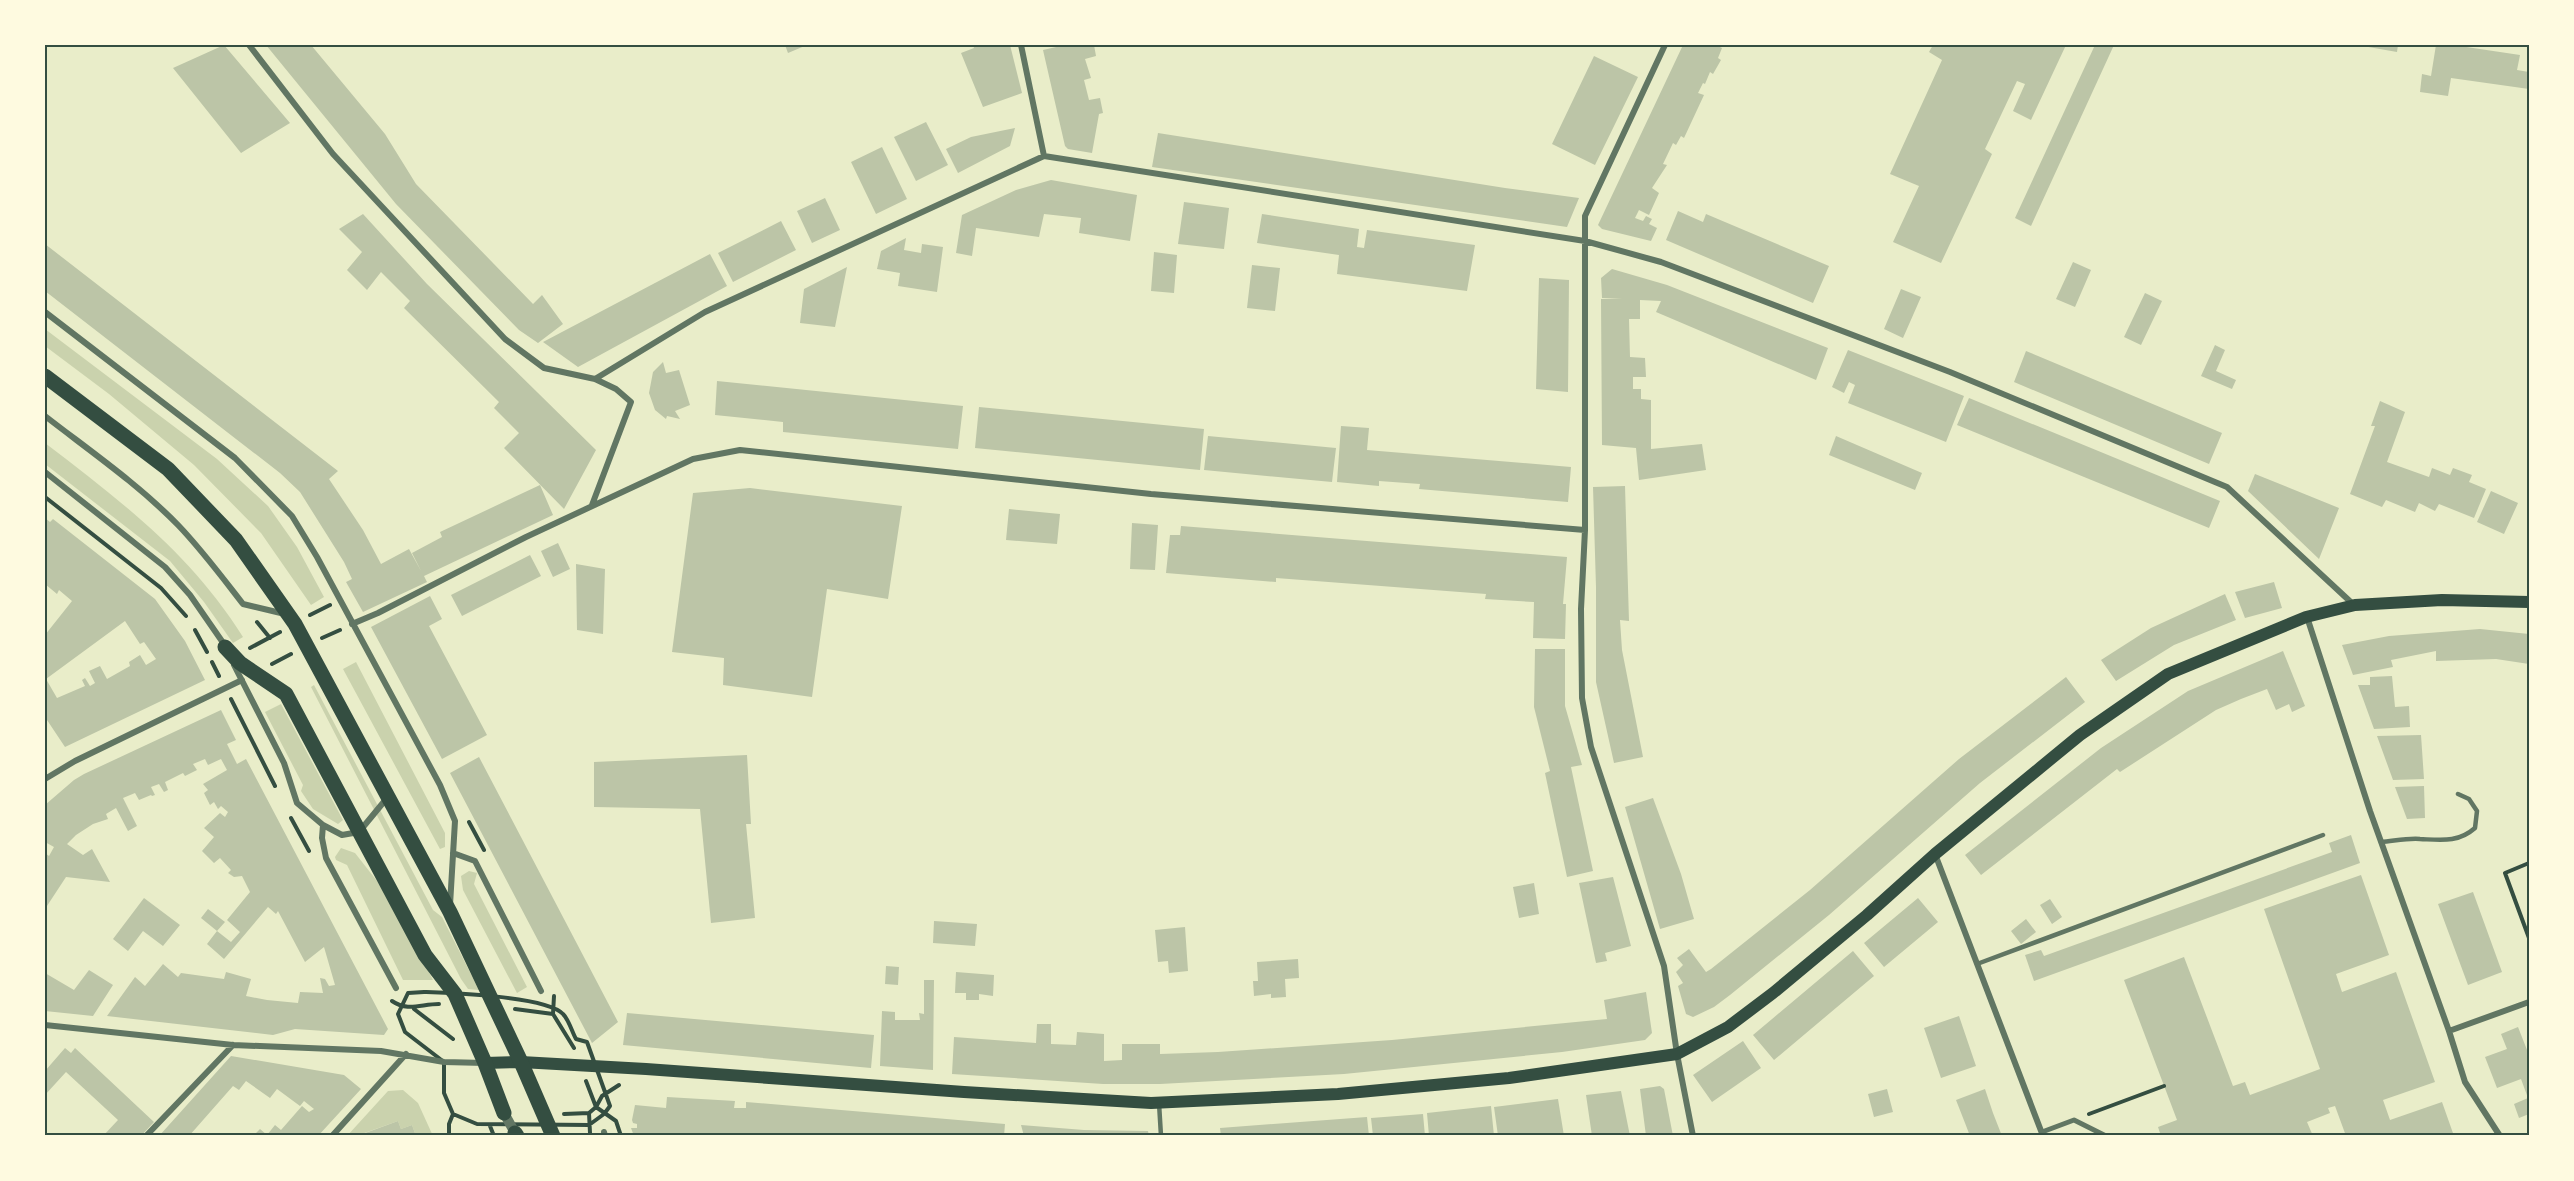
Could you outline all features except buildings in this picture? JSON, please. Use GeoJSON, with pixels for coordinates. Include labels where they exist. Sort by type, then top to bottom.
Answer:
{"type":"FeatureCollection","features":[{"type":"Feature","properties":{"kind":"main road"},"geometry":{"type":"LineString","coordinates":[[45,376],[168,469],[236,540],[288,615],[329,684],[450,912],[521,1062],[553,1136]]}},
{"type":"Feature","properties":{"kind":"main road"},"geometry":{"type":"LineString","coordinates":[[485,1063],[521,1062],[975,1093],[1159,1102],[1349,1093],[1509,1078],[1677,1054],[1728,1028],[1867,915],[1935,854],[2080,735],[2168,674],[2306,617],[2355,605],[2442,600],[2529,602]]}},
{"type":"Feature","properties":{"kind":"main road"},"geometry":{"type":"LineString","coordinates":[[225,647],[246,669],[286,694],[425,955],[455,994],[504,1113]]}},
{"type":"Feature","properties":{"kind":"street"},"geometry":{"type":"LineString","coordinates":[[249,45],[333,154],[505,339],[544,368],[595,379],[615,389],[631,402],[592,505]]}},
{"type":"Feature","properties":{"kind":"street"},"geometry":{"type":"LineString","coordinates":[[1021,45],[1044,156]]}},
{"type":"Feature","properties":{"kind":"street"},"geometry":{"type":"LineString","coordinates":[[1665,45],[1585,216],[1585,530],[1581,609],[1582,698],[1591,747],[1664,966],[1677,1054],[1693,1136]]}},
{"type":"Feature","properties":{"kind":"street"},"geometry":{"type":"LineString","coordinates":[[595,379],[705,312],[1044,156],[1585,241],[1661,262],[1950,372],[2227,487],[2355,605]]}},
{"type":"Feature","properties":{"kind":"street"},"geometry":{"type":"LineString","coordinates":[[45,312],[235,458],[276,498],[298,526],[440,785],[455,821],[450,912]]}},
{"type":"Feature","properties":{"kind":"street"},"geometry":{"type":"LineString","coordinates":[[45,416],[141,491],[178,525],[211,562],[243,604],[288,615]]}},
{"type":"Feature","properties":{"kind":"street"},"geometry":{"type":"LineString","coordinates":[[352,624],[592,505],[693,459],[740,450],[1151,494],[1585,530]]}},
{"type":"Feature","properties":{"kind":"street"},"geometry":{"type":"LineString","coordinates":[[45,472],[165,567],[190,595],[225,647],[284,763],[297,802],[323,825],[342,835],[358,832],[389,795]]}},
{"type":"Feature","properties":{"kind":"street"},"geometry":{"type":"LineString","coordinates":[[2306,617],[2381,842],[2465,1082],[2500,1136]]}},
{"type":"Feature","properties":{"kind":"street"},"geometry":{"type":"LineString","coordinates":[[45,779],[75,760],[242,680]]}},
{"type":"Feature","properties":{"kind":"street"},"geometry":{"type":"LineString","coordinates":[[323,825],[322,838],[326,858],[396,988]]}},
{"type":"Feature","properties":{"kind":"street"},"geometry":{"type":"LineString","coordinates":[[453,853],[475,861],[540,991]]}},
{"type":"Feature","properties":{"kind":"street"},"geometry":{"type":"LineString","coordinates":[[1935,854],[2042,1134],[2074,1119],[2106,1136]]}},
{"type":"Feature","properties":{"kind":"street"},"geometry":{"type":"LineString","coordinates":[[2449,1031],[2529,1002]]}},
{"type":"Feature","properties":{"kind":"street"},"geometry":{"type":"LineString","coordinates":[[45,1025],[233,1045],[406,1054],[444,1062],[485,1063]]}},
{"type":"Feature","properties":{"kind":"street"},"geometry":{"type":"LineString","coordinates":[[146,1136],[233,1045]]}},
{"type":"Feature","properties":{"kind":"street"},"geometry":{"type":"LineString","coordinates":[[332,1136],[406,1054]]}},
{"type":"Feature","properties":{"kind":"street"},"geometry":{"type":"LineString","coordinates":[[504,1113],[516,1134]]}},
{"type":"Feature","properties":{"kind":"lane"},"geometry":{"type":"LineString","coordinates":[[2381,842],[2418,839],[2437,841],[2459,839],[2469,834],[2475,828],[2477,811],[2469,799],[2458,794]]}},
{"type":"Feature","properties":{"kind":"lane"},"geometry":{"type":"LineString","coordinates":[[1977,964],[2322,835]]}},
{"type":"Feature","properties":{"kind":"lane"},"geometry":{"type":"LineString","coordinates":[[1159,1102],[1161,1136]]}},
{"type":"Feature","properties":{"kind":"path"},"geometry":{"type":"LineString","coordinates":[[45,496],[161,588],[192,624],[276,788]]}},
{"type":"Feature","properties":{"kind":"path"},"geometry":{"type":"LineString","coordinates":[[2529,863],[2505,873],[2529,938]]}},
{"type":"Feature","properties":{"kind":"path"},"geometry":{"type":"LineString","coordinates":[[2074,1119],[2164,1086]]}},
{"type":"Feature","properties":{"kind":"path"},"geometry":{"type":"LineString","coordinates":[[591,1136],[589,1113],[596,1107]]}},
{"type":"Feature","properties":{"kind":"path"},"geometry":{"type":"LineString","coordinates":[[449,1136],[449,1124],[453,1114]]}},
{"type":"Feature","properties":{"kind":"green space"},"geometry":{"type":"Polygon","coordinates":[[[45,329],[217,459],[268,506],[297,547],[324,597],[311,605],[261,533],[194,465],[109,394],[45,346],[45,329]]]}},
{"type":"Feature","properties":{"kind":"green space"},"geometry":{"type":"Polygon","coordinates":[[[45,443],[128,508],[177,554],[201,580],[243,637],[233,643],[204,602],[170,561],[45,464],[45,443]]]}},
{"type":"Feature","properties":{"kind":"green space"},"geometry":{"type":"Polygon","coordinates":[[[356,662],[445,833],[445,847],[440,849],[343,669],[356,662]]]}},
{"type":"Feature","properties":{"kind":"green space"},"geometry":{"type":"Polygon","coordinates":[[[314,685],[433,910],[442,917],[479,990],[468,989],[461,979],[311,687],[314,685]]]}},
{"type":"Feature","properties":{"kind":"green space"},"geometry":{"type":"Polygon","coordinates":[[[281,704],[343,820],[338,824],[313,809],[301,791],[303,785],[265,712],[281,704]]]}},
{"type":"Feature","properties":{"kind":"green space"},"geometry":{"type":"Polygon","coordinates":[[[341,848],[355,853],[377,881],[403,921],[433,980],[403,980],[347,865],[336,860],[335,857],[341,848]]]}},
{"type":"Feature","properties":{"kind":"green space"},"geometry":{"type":"Polygon","coordinates":[[[469,871],[477,873],[474,884],[527,987],[517,993],[463,890],[461,876],[469,871]]]}},
{"type":"Feature","properties":{"kind":"green space"},"geometry":{"type":"Polygon","coordinates":[[[403,1090],[418,1103],[433,1136],[416,1136],[412,1125],[401,1129],[398,1121],[356,1136],[347,1136],[388,1091],[403,1090]]]}}]}
